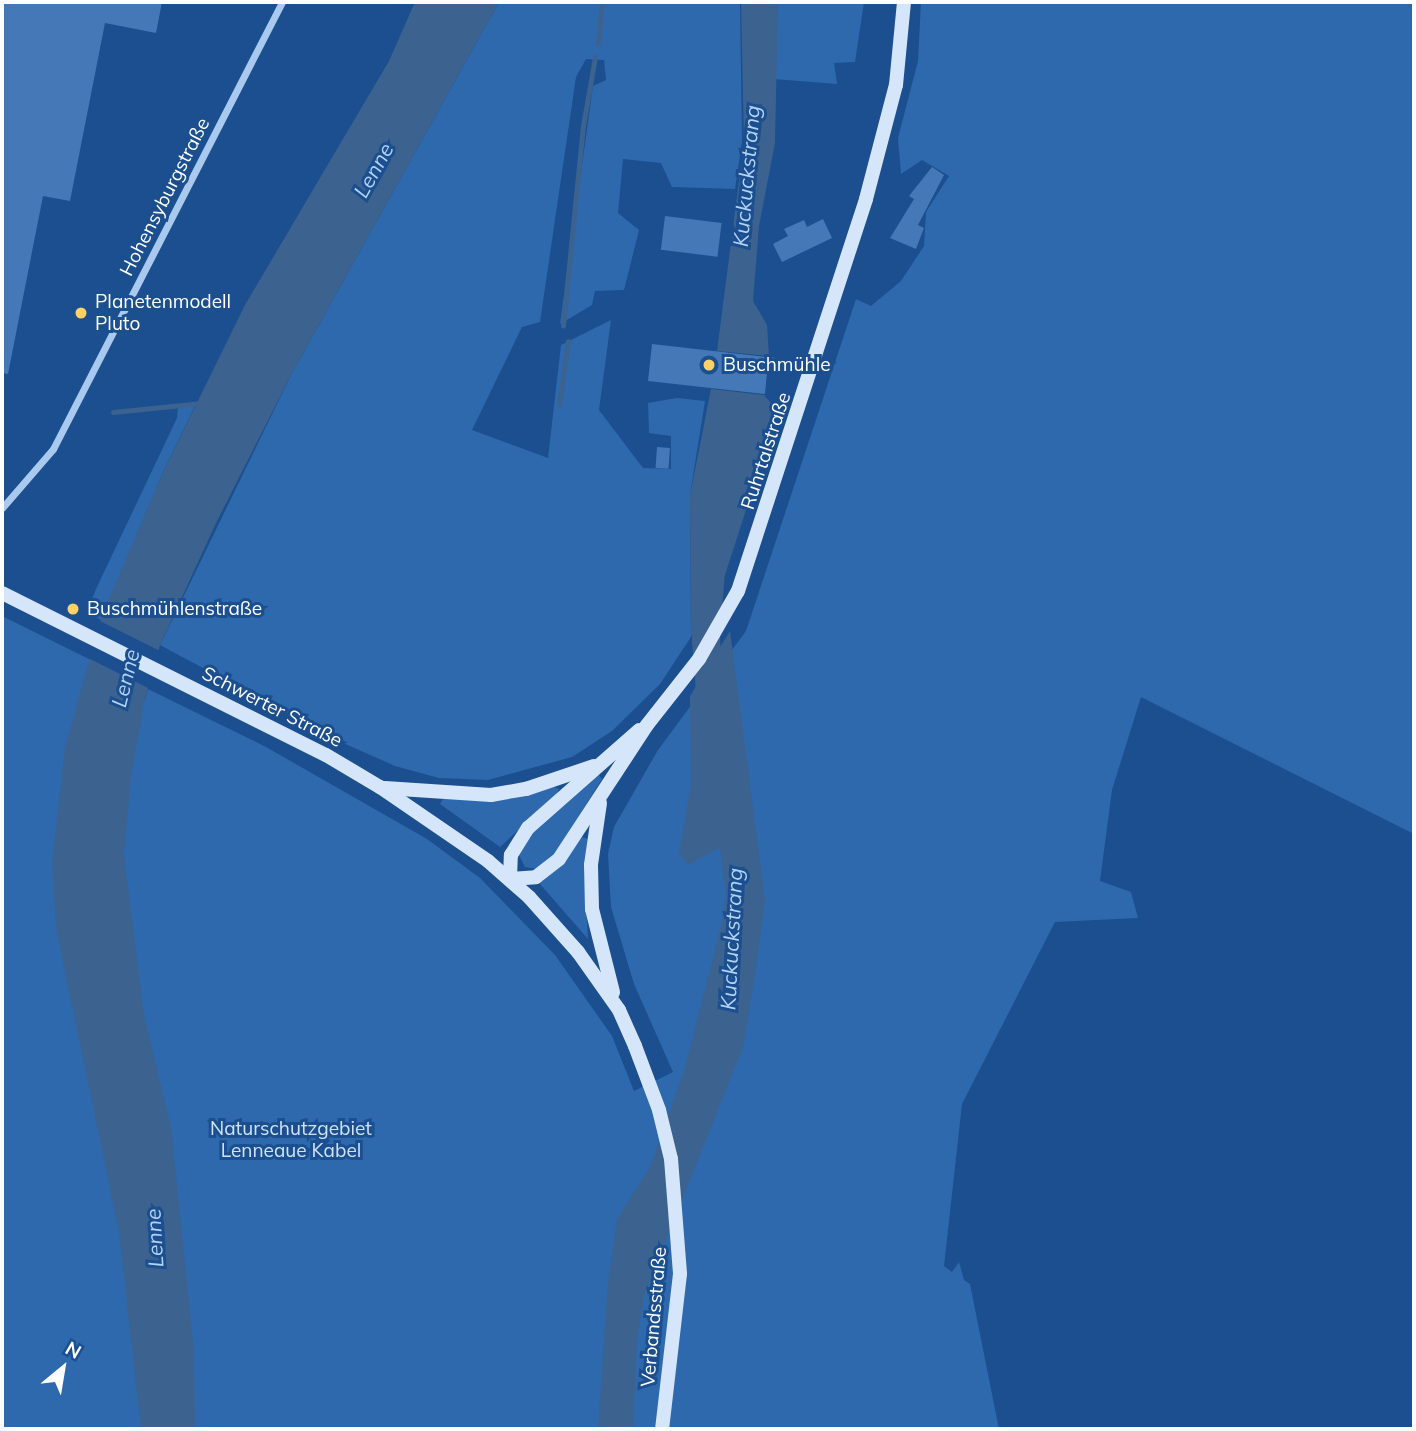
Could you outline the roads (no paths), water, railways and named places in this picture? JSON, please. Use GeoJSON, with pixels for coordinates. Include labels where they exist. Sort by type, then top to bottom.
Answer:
{"type":"FeatureCollection","features":[{"type":"Feature","properties":{"kind":"main road","name":"Ruhrtalstraße"},"geometry":{"type":"LineString","coordinates":[[647,725],[594,766],[520,837],[511,855],[510,879],[536,877],[552,866],[647,725],[699,659],[738,591],[866,199],[895,85],[904,2]]}},
{"type":"Feature","properties":{"kind":"main road","name":"Schwerter Straße"},"geometry":{"type":"LineString","coordinates":[[2,593],[275,730],[380,787],[456,836],[510,879]]}},
{"type":"Feature","properties":{"kind":"main road"},"geometry":{"type":"LineString","coordinates":[[380,787],[491,795],[539,785],[594,766]]}},
{"type":"Feature","properties":{"kind":"main road"},"geometry":{"type":"LineString","coordinates":[[602,794],[591,865],[592,909],[619,1010]]}},
{"type":"Feature","properties":{"kind":"main road","name":"Verbandsstraße"},"geometry":{"type":"LineString","coordinates":[[510,879],[578,952],[619,1010],[659,1110],[671,1159],[680,1247],[678,1306],[662,1429]]}},
{"type":"Feature","properties":{"kind":"street","name":"Hohensyburgstraße"},"geometry":{"type":"LineString","coordinates":[[2,508],[53,449],[282,2]]}},
{"type":"Feature","properties":{"kind":"water","name":"Lenne"},"geometry":{"type":"Polygon","coordinates":[[[415,2],[499,2],[292,373],[216,523],[160,645],[145,699],[131,776],[124,855],[144,1015],[171,1127],[194,1351],[195,1429],[141,1429],[119,1232],[56,928],[52,863],[65,747],[102,615],[164,470],[245,305],[389,61],[415,2]]]}},
{"type":"Feature","properties":{"kind":"water"},"geometry":{"type":"Polygon","coordinates":[[[741,2],[778,2],[775,143],[759,226],[753,301],[767,325],[769,356],[717,351],[744,142],[741,2]]]}},
{"type":"Feature","properties":{"kind":"water"},"geometry":{"type":"Polygon","coordinates":[[[711,389],[764,395],[778,411],[725,575],[691,637],[690,495],[711,389]]]}},
{"type":"Feature","properties":{"kind":"water"},"geometry":{"type":"Polygon","coordinates":[[[730,631],[765,900],[755,975],[743,1047],[644,1295],[637,1340],[633,1429],[598,1429],[608,1282],[617,1219],[650,1167],[685,1068],[722,922],[726,895],[720,848],[688,865],[679,854],[691,785],[690,696],[730,631]]]}},
{"type":"Feature","properties":{"kind":"waterway"},"geometry":{"type":"LineString","coordinates":[[598,44],[602,2]]}},
{"type":"Feature","properties":{"kind":"waterway"},"geometry":{"type":"LineString","coordinates":[[563,326],[583,126],[595,57]]}},
{"type":"Feature","properties":{"kind":"waterway"},"geometry":{"type":"LineString","coordinates":[[559,405],[568,342]]}},
{"type":"Feature","properties":{"kind":"waterway"},"geometry":{"type":"LineString","coordinates":[[113,412],[202,403]]}},
{"type":"Feature","properties":{"kind":"waterway","name":"Kuckuckstrang"},"geometry":{"type":"LineString","coordinates":[[711,571],[706,640],[711,705]]}},
{"type":"Feature","properties":{"kind":"place","name":"Planetenmodell Pluto"},"geometry":{"type":"Point","coordinates":[81,313]}},
{"type":"Feature","properties":{"kind":"place","name":"Buschmühle"},"geometry":{"type":"Point","coordinates":[709,365]}},
{"type":"Feature","properties":{"kind":"place","name":"Buschmühlenstraße"},"geometry":{"type":"Point","coordinates":[73,609]}},
{"type":"Feature","properties":{"kind":"park label","name":"Naturschutzgebiet Lenneaue Kabel"},"geometry":{"type":"Point","coordinates":[291,1140]}}]}
